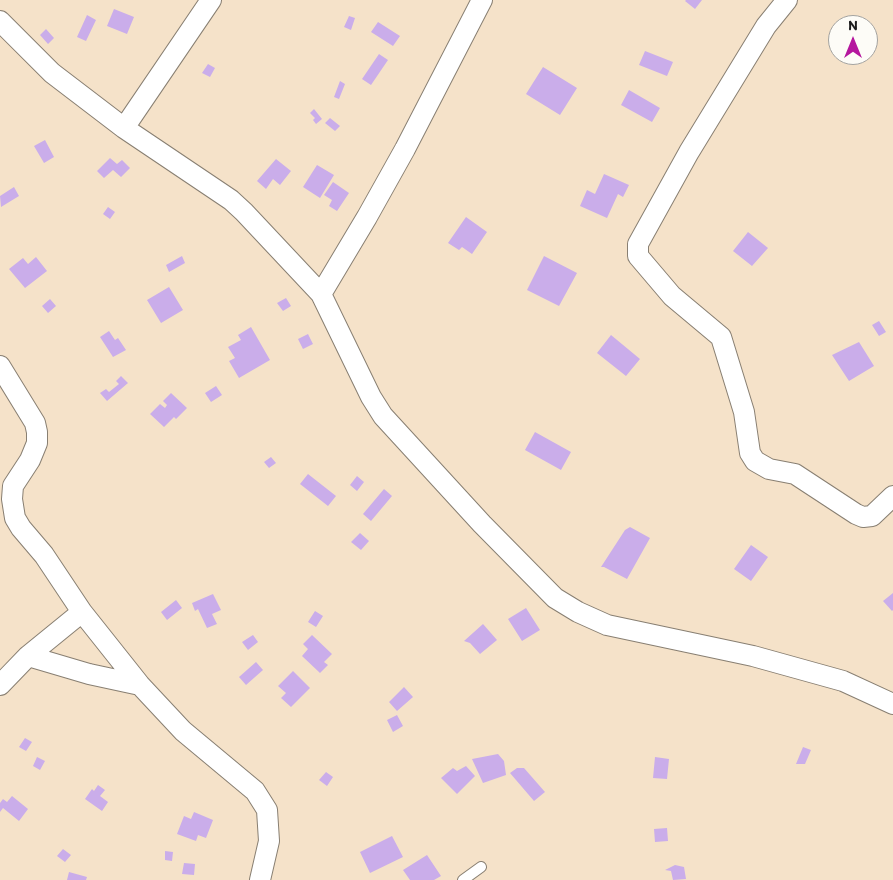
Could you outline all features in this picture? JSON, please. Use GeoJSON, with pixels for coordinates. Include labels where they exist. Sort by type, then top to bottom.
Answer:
{"type":"FeatureCollection","features":[{"type":"Feature","properties":{"kind":"street"},"geometry":{"type":"LineString","coordinates":[[124,128],[211,0]]}},
{"type":"Feature","properties":{"kind":"street"},"geometry":{"type":"LineString","coordinates":[[321,294],[406,149],[482,0]]}},
{"type":"Feature","properties":{"kind":"street"},"geometry":{"type":"LineString","coordinates":[[787,0],[766,26],[690,152],[638,244],[638,256],[672,296],[721,337],[744,412],[750,453],[755,461],[770,468],[795,474],[863,517],[872,516],[893,496]]}},
{"type":"Feature","properties":{"kind":"street"},"geometry":{"type":"LineString","coordinates":[[0,21],[52,74],[124,128],[231,200],[244,212],[321,294],[371,397],[383,416],[482,524],[555,598],[578,612],[608,625],[753,656],[843,680],[893,704]]}},
{"type":"Feature","properties":{"kind":"street"},"geometry":{"type":"LineString","coordinates":[[0,366],[35,424],[37,432],[36,443],[30,460],[13,486],[12,499],[15,518],[44,555],[82,612],[140,685],[183,731],[255,791],[267,810],[269,841],[260,880]]}},
{"type":"Feature","properties":{"kind":"street"},"geometry":{"type":"LineString","coordinates":[[0,685],[28,656],[82,612]]}},
{"type":"Feature","properties":{"kind":"street"},"geometry":{"type":"LineString","coordinates":[[28,656],[89,674],[140,685]]}},
{"type":"Feature","properties":{"kind":"lane"},"geometry":{"type":"LineString","coordinates":[[463,880],[481,867]]}},
{"type":"Feature","properties":{"kind":"building"},"geometry":{"type":"Polygon","coordinates":[[[686,0],[702,0],[695,9],[686,0]]]}},
{"type":"Feature","properties":{"kind":"building"},"geometry":{"type":"Polygon","coordinates":[[[114,9],[134,17],[127,34],[107,26],[114,9]]]}},
{"type":"Feature","properties":{"kind":"building"},"geometry":{"type":"Polygon","coordinates":[[[87,15],[96,20],[86,41],[77,37],[87,15]]]}},
{"type":"Feature","properties":{"kind":"building"},"geometry":{"type":"Polygon","coordinates":[[[349,16],[355,18],[351,30],[344,27],[349,16]]]}},
{"type":"Feature","properties":{"kind":"building"},"geometry":{"type":"Polygon","coordinates":[[[378,22],[400,36],[393,46],[371,32],[378,22]]]}},
{"type":"Feature","properties":{"kind":"building"},"geometry":{"type":"Polygon","coordinates":[[[46,29],[54,38],[48,44],[40,35],[46,29]]]}},
{"type":"Feature","properties":{"kind":"building"},"geometry":{"type":"Polygon","coordinates":[[[645,51],[673,62],[667,76],[639,65],[645,51]]]}},
{"type":"Feature","properties":{"kind":"building"},"geometry":{"type":"Polygon","coordinates":[[[379,54],[388,60],[371,85],[362,79],[379,54]]]}},
{"type":"Feature","properties":{"kind":"building"},"geometry":{"type":"Polygon","coordinates":[[[208,64],[215,68],[210,77],[202,73],[208,64]]]}},
{"type":"Feature","properties":{"kind":"building"},"geometry":{"type":"Polygon","coordinates":[[[543,67],[577,88],[560,115],[526,94],[543,67]]]}},
{"type":"Feature","properties":{"kind":"building"},"geometry":{"type":"Polygon","coordinates":[[[340,81],[345,84],[339,99],[334,97],[340,81]]]}},
{"type":"Feature","properties":{"kind":"building"},"geometry":{"type":"Polygon","coordinates":[[[629,90],[660,108],[652,122],[621,105],[629,90]]]}},
{"type":"Feature","properties":{"kind":"building"},"geometry":{"type":"Polygon","coordinates":[[[314,109],[322,119],[316,124],[313,120],[315,118],[310,113],[314,109]]]}},
{"type":"Feature","properties":{"kind":"building"},"geometry":{"type":"Polygon","coordinates":[[[330,118],[340,126],[335,131],[325,123],[330,118]]]}},
{"type":"Feature","properties":{"kind":"building"},"geometry":{"type":"Polygon","coordinates":[[[45,140],[54,157],[44,163],[34,146],[45,140]]]}},
{"type":"Feature","properties":{"kind":"building"},"geometry":{"type":"Polygon","coordinates":[[[110,158],[117,164],[122,160],[130,168],[121,177],[113,170],[104,178],[97,171],[110,158]]]}},
{"type":"Feature","properties":{"kind":"building"},"geometry":{"type":"Polygon","coordinates":[[[276,159],[291,171],[280,185],[273,179],[266,189],[257,181],[276,159]]]}},
{"type":"Feature","properties":{"kind":"building"},"geometry":{"type":"Polygon","coordinates":[[[317,165],[334,175],[320,198],[303,187],[317,165]]]}},
{"type":"Feature","properties":{"kind":"building"},"geometry":{"type":"Polygon","coordinates":[[[604,174],[629,185],[623,197],[618,194],[607,218],[580,206],[587,190],[595,194],[604,174]]]}},
{"type":"Feature","properties":{"kind":"building"},"geometry":{"type":"Polygon","coordinates":[[[333,182],[349,193],[337,211],[329,206],[332,200],[324,195],[333,182]]]}},
{"type":"Feature","properties":{"kind":"building"},"geometry":{"type":"Polygon","coordinates":[[[14,187],[19,196],[1,207],[0,196],[14,187]]]}},
{"type":"Feature","properties":{"kind":"building"},"geometry":{"type":"Polygon","coordinates":[[[108,207],[115,212],[110,219],[103,214],[108,207]]]}},
{"type":"Feature","properties":{"kind":"building"},"geometry":{"type":"Polygon","coordinates":[[[466,217],[487,232],[472,254],[462,247],[459,250],[448,243],[466,217]]]}},
{"type":"Feature","properties":{"kind":"building"},"geometry":{"type":"Polygon","coordinates":[[[748,232],[768,248],[752,266],[733,251],[748,232]]]}},
{"type":"Feature","properties":{"kind":"building"},"geometry":{"type":"Polygon","coordinates":[[[182,256],[185,263],[169,272],[166,265],[182,256]]]}},
{"type":"Feature","properties":{"kind":"building"},"geometry":{"type":"Polygon","coordinates":[[[544,256],[577,273],[559,306],[527,290],[544,256]]]}},
{"type":"Feature","properties":{"kind":"building"},"geometry":{"type":"Polygon","coordinates":[[[36,257],[47,271],[25,288],[9,269],[23,258],[28,264],[36,257]]]}},
{"type":"Feature","properties":{"kind":"building"},"geometry":{"type":"Polygon","coordinates":[[[169,287],[183,310],[161,323],[147,300],[169,287]]]}},
{"type":"Feature","properties":{"kind":"building"},"geometry":{"type":"Polygon","coordinates":[[[286,298],[291,306],[283,311],[277,303],[286,298]]]}},
{"type":"Feature","properties":{"kind":"building"},"geometry":{"type":"Polygon","coordinates":[[[50,299],[56,306],[48,313],[42,306],[50,299]]]}},
{"type":"Feature","properties":{"kind":"building"},"geometry":{"type":"Polygon","coordinates":[[[879,321],[886,332],[879,336],[872,325],[879,321]]]}},
{"type":"Feature","properties":{"kind":"building"},"geometry":{"type":"Polygon","coordinates":[[[251,327],[270,360],[239,378],[229,361],[235,358],[228,347],[241,340],[238,335],[251,327]]]}},
{"type":"Feature","properties":{"kind":"building"},"geometry":{"type":"Polygon","coordinates":[[[109,331],[115,340],[118,338],[126,350],[113,357],[100,337],[109,331]]]}},
{"type":"Feature","properties":{"kind":"building"},"geometry":{"type":"Polygon","coordinates":[[[308,334],[313,344],[303,349],[298,339],[308,334]]]}},
{"type":"Feature","properties":{"kind":"building"},"geometry":{"type":"Polygon","coordinates":[[[611,335],[640,359],[626,376],[597,353],[611,335]]]}},
{"type":"Feature","properties":{"kind":"building"},"geometry":{"type":"Polygon","coordinates":[[[859,342],[874,366],[849,381],[832,355],[859,342]]]}},
{"type":"Feature","properties":{"kind":"building"},"geometry":{"type":"Polygon","coordinates":[[[121,376],[128,383],[107,401],[100,393],[106,389],[109,392],[119,384],[116,381],[121,376]]]}},
{"type":"Feature","properties":{"kind":"building"},"geometry":{"type":"Polygon","coordinates":[[[216,386],[222,395],[211,402],[205,393],[216,386]]]}},
{"type":"Feature","properties":{"kind":"building"},"geometry":{"type":"Polygon","coordinates":[[[171,393],[187,408],[164,427],[150,414],[160,404],[165,408],[167,405],[163,401],[171,393]]]}},
{"type":"Feature","properties":{"kind":"building"},"geometry":{"type":"Polygon","coordinates":[[[535,432],[571,452],[561,470],[525,450],[535,432]]]}},
{"type":"Feature","properties":{"kind":"building"},"geometry":{"type":"Polygon","coordinates":[[[271,457],[276,463],[269,468],[264,462],[271,457]]]}},
{"type":"Feature","properties":{"kind":"building"},"geometry":{"type":"Polygon","coordinates":[[[308,474],[336,496],[328,506],[300,484],[308,474]]]}},
{"type":"Feature","properties":{"kind":"building"},"geometry":{"type":"Polygon","coordinates":[[[357,476],[364,482],[357,491],[350,485],[357,476]]]}},
{"type":"Feature","properties":{"kind":"building"},"geometry":{"type":"Polygon","coordinates":[[[384,489],[392,496],[371,521],[363,514],[384,489]]]}},
{"type":"Feature","properties":{"kind":"building"},"geometry":{"type":"Polygon","coordinates":[[[630,527],[650,538],[627,579],[601,567],[625,530],[630,527]]]}},
{"type":"Feature","properties":{"kind":"building"},"geometry":{"type":"Polygon","coordinates":[[[360,533],[369,541],[361,550],[351,542],[360,533]]]}},
{"type":"Feature","properties":{"kind":"building"},"geometry":{"type":"Polygon","coordinates":[[[751,545],[768,557],[751,581],[734,569],[751,545]]]}},
{"type":"Feature","properties":{"kind":"building"},"geometry":{"type":"Polygon","coordinates":[[[893,593],[893,610],[892,611],[883,601],[893,593]]]}},
{"type":"Feature","properties":{"kind":"building"},"geometry":{"type":"Polygon","coordinates":[[[213,594],[221,610],[212,614],[217,624],[207,628],[198,609],[195,611],[192,603],[213,594]]]}},
{"type":"Feature","properties":{"kind":"building"},"geometry":{"type":"Polygon","coordinates":[[[176,600],[182,608],[167,620],[161,612],[176,600]]]}},
{"type":"Feature","properties":{"kind":"building"},"geometry":{"type":"Polygon","coordinates":[[[526,608],[540,630],[522,641],[508,619],[526,608]]]}},
{"type":"Feature","properties":{"kind":"building"},"geometry":{"type":"Polygon","coordinates":[[[315,611],[323,616],[316,627],[308,622],[315,611]]]}},
{"type":"Feature","properties":{"kind":"building"},"geometry":{"type":"Polygon","coordinates":[[[483,624],[497,640],[480,654],[470,643],[464,641],[483,624]]]}},
{"type":"Feature","properties":{"kind":"building"},"geometry":{"type":"Polygon","coordinates":[[[253,635],[258,642],[248,650],[242,642],[253,635]]]}},
{"type":"Feature","properties":{"kind":"building"},"geometry":{"type":"Polygon","coordinates":[[[312,635],[332,654],[324,662],[328,665],[320,673],[302,656],[308,649],[303,644],[312,635]]]}},
{"type":"Feature","properties":{"kind":"building"},"geometry":{"type":"Polygon","coordinates":[[[256,662],[263,670],[246,685],[239,677],[256,662]]]}},
{"type":"Feature","properties":{"kind":"building"},"geometry":{"type":"Polygon","coordinates":[[[293,671],[310,688],[291,707],[281,698],[286,693],[278,686],[293,671]]]}},
{"type":"Feature","properties":{"kind":"building"},"geometry":{"type":"Polygon","coordinates":[[[404,687],[413,697],[397,711],[389,702],[404,687]]]}},
{"type":"Feature","properties":{"kind":"building"},"geometry":{"type":"Polygon","coordinates":[[[397,715],[403,726],[393,732],[387,720],[397,715]]]}},
{"type":"Feature","properties":{"kind":"building"},"geometry":{"type":"Polygon","coordinates":[[[25,738],[32,742],[26,751],[19,747],[25,738]]]}},
{"type":"Feature","properties":{"kind":"building"},"geometry":{"type":"Polygon","coordinates":[[[803,747],[811,750],[805,764],[796,764],[803,747]]]}},
{"type":"Feature","properties":{"kind":"building"},"geometry":{"type":"Polygon","coordinates":[[[498,754],[504,761],[506,775],[483,783],[472,759],[498,754]]]}},
{"type":"Feature","properties":{"kind":"building"},"geometry":{"type":"Polygon","coordinates":[[[37,757],[45,761],[40,770],[33,766],[37,757]]]}},
{"type":"Feature","properties":{"kind":"building"},"geometry":{"type":"Polygon","coordinates":[[[655,757],[669,759],[667,779],[653,778],[655,757]]]}},
{"type":"Feature","properties":{"kind":"building"},"geometry":{"type":"Polygon","coordinates":[[[466,766],[475,776],[457,794],[441,778],[453,768],[457,771],[466,766]]]}},
{"type":"Feature","properties":{"kind":"building"},"geometry":{"type":"Polygon","coordinates":[[[517,768],[524,768],[545,792],[534,801],[510,773],[517,768]]]}},
{"type":"Feature","properties":{"kind":"building"},"geometry":{"type":"Polygon","coordinates":[[[326,772],[333,777],[327,786],[319,780],[326,772]]]}},
{"type":"Feature","properties":{"kind":"building"},"geometry":{"type":"Polygon","coordinates":[[[98,785],[105,790],[100,796],[108,802],[102,811],[85,799],[92,789],[94,791],[98,785]]]}},
{"type":"Feature","properties":{"kind":"building"},"geometry":{"type":"Polygon","coordinates":[[[12,796],[28,809],[19,821],[3,808],[0,812],[0,803],[3,799],[7,802],[12,796]]]}},
{"type":"Feature","properties":{"kind":"building"},"geometry":{"type":"Polygon","coordinates":[[[194,812],[213,820],[206,838],[198,835],[196,841],[177,834],[184,816],[191,819],[194,812]]]}},
{"type":"Feature","properties":{"kind":"building"},"geometry":{"type":"Polygon","coordinates":[[[667,828],[668,841],[655,842],[654,829],[667,828]]]}},
{"type":"Feature","properties":{"kind":"building"},"geometry":{"type":"Polygon","coordinates":[[[392,836],[403,857],[370,873],[360,852],[392,836]]]}},
{"type":"Feature","properties":{"kind":"building"},"geometry":{"type":"Polygon","coordinates":[[[63,849],[71,855],[65,862],[57,856],[63,849]]]}},
{"type":"Feature","properties":{"kind":"building"},"geometry":{"type":"Polygon","coordinates":[[[165,851],[173,852],[172,861],[165,860],[165,851]]]}},
{"type":"Feature","properties":{"kind":"building"},"geometry":{"type":"Polygon","coordinates":[[[427,855],[441,876],[434,880],[410,880],[403,870],[427,855]]]}},
{"type":"Feature","properties":{"kind":"building"},"geometry":{"type":"Polygon","coordinates":[[[184,863],[195,864],[194,875],[182,874],[184,863]]]}},
{"type":"Feature","properties":{"kind":"building"},"geometry":{"type":"Polygon","coordinates":[[[675,865],[684,867],[686,879],[673,880],[671,871],[665,870],[675,865]]]}},
{"type":"Feature","properties":{"kind":"building"},"geometry":{"type":"Polygon","coordinates":[[[69,872],[87,877],[86,880],[67,880],[69,872]]]}}]}
